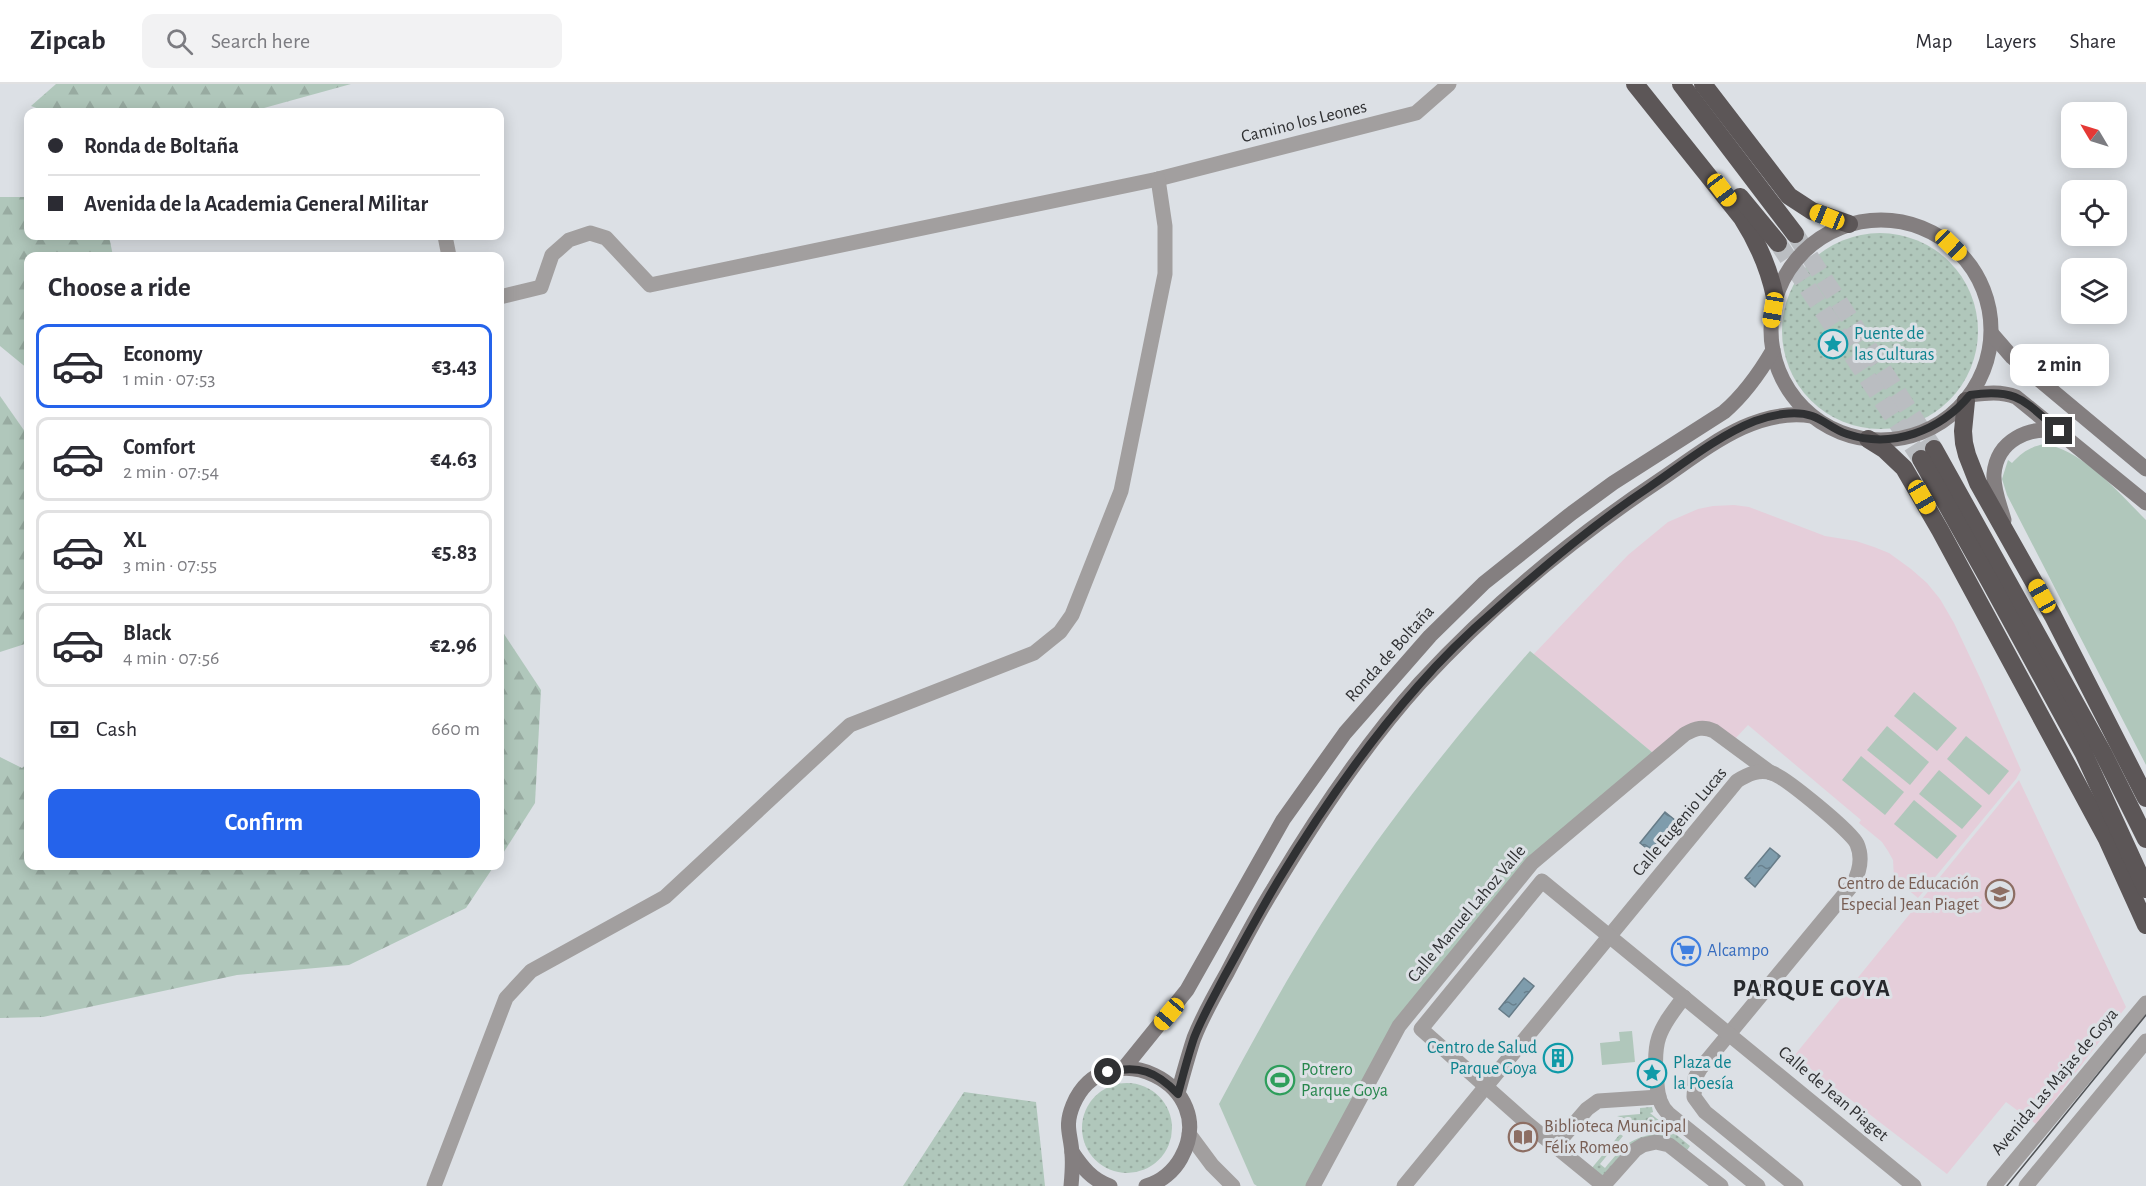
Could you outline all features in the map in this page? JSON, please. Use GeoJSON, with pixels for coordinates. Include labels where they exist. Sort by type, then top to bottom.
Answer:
{"type":"FeatureCollection","features":[{"type":"Feature","properties":{"kind":"highway"},"geometry":{"type":"LineString","coordinates":[[1635,84],[1742,218],[1755,238],[1765,261],[1775,297]]}},
{"type":"Feature","properties":{"kind":"highway"},"geometry":{"type":"LineString","coordinates":[[1648,84],[1778,243]]}},
{"type":"Feature","properties":{"kind":"highway"},"geometry":{"type":"LineString","coordinates":[[1681,84],[1795,234]]}},
{"type":"Feature","properties":{"kind":"highway"},"geometry":{"type":"LineString","coordinates":[[1703,84],[1790,196],[1812,211],[1849,224]]}},
{"type":"Feature","properties":{"kind":"highway"},"geometry":{"type":"LineString","coordinates":[[1968,398],[1963,431],[1967,456],[1978,483],[2053,616],[2146,798]]}},
{"type":"Feature","properties":{"kind":"highway"},"geometry":{"type":"LineString","coordinates":[[1868,439],[1884,449],[1904,468],[1935,520],[2107,839],[2146,925]]}},
{"type":"Feature","properties":{"kind":"highway"},"geometry":{"type":"LineString","coordinates":[[2146,839],[2103,753],[1928,454],[1989,580],[2084,754],[2146,889]]}},
{"type":"Feature","properties":{"kind":"main road"},"geometry":{"type":"LineString","coordinates":[[1896,220],[1932,232],[1951,245],[1969,262],[1986,297],[1992,334],[1988,360],[1968,398],[1930,428],[1911,436],[1887,440],[1847,435],[1812,416],[1790,390],[1779,372],[1773,350],[1770,324],[1775,297],[1785,276],[1812,244],[1832,231],[1849,224],[1896,220]]}},
{"type":"Feature","properties":{"kind":"main road"},"geometry":{"type":"LineString","coordinates":[[1992,334],[2019,363],[2146,470]]}},
{"type":"Feature","properties":{"kind":"main road","name":"Ronda de Boltaña"},"geometry":{"type":"LineString","coordinates":[[1124,1068],[1191,984],[1283,820],[1345,733],[1430,636],[1484,584],[1572,513],[1613,483],[1724,412],[1751,385],[1773,350]]}},
{"type":"Feature","properties":{"kind":"main road"},"geometry":{"type":"LineString","coordinates":[[1968,398],[1995,393],[2007,393],[2016,397],[2146,503]]}},
{"type":"Feature","properties":{"kind":"main road"},"geometry":{"type":"LineString","coordinates":[[1178,1094],[1193,1040],[1263,906],[1331,797],[1371,742],[1419,685],[1463,638],[1541,569],[1632,499],[1699,454],[1756,420],[1787,414],[1812,416]]}},
{"type":"Feature","properties":{"kind":"main road"},"geometry":{"type":"LineString","coordinates":[[2008,537],[1996,493],[1994,473],[1996,462],[2002,451],[2021,435],[2039,429],[2059,431]]}},
{"type":"Feature","properties":{"kind":"main road"},"geometry":{"type":"LineString","coordinates":[[1071,1186],[1072,1152],[1068,1136],[1069,1120],[1078,1097],[1094,1079],[1124,1068],[1145,1070],[1163,1079],[1178,1094],[1185,1106],[1189,1134],[1185,1150],[1177,1165],[1153,1186]]}},
{"type":"Feature","properties":{"kind":"main road"},"geometry":{"type":"LineString","coordinates":[[1072,1152],[1092,1177],[1110,1186]]}},
{"type":"Feature","properties":{"kind":"street","name":"Camino los Leones"},"geometry":{"type":"LineString","coordinates":[[504,296],[541,287],[552,255],[568,240],[590,233],[606,238],[650,285],[1158,179],[1416,113],[1449,84]]}},
{"type":"Feature","properties":{"kind":"street"},"geometry":{"type":"LineString","coordinates":[[434,1186],[506,998],[531,971],[664,897],[850,725],[1034,653],[1060,632],[1072,615],[1121,491],[1166,274],[1165,226],[1158,179]]}},
{"type":"Feature","properties":{"kind":"street","name":"Calle Manuel Lahoz Valle"},"geometry":{"type":"LineString","coordinates":[[1313,1186],[1399,1026],[1532,863],[1685,734],[1693,730],[1706,728],[1714,731],[1771,773]]}},
{"type":"Feature","properties":{"kind":"street","name":"Calle Eugenio Lucas"},"geometry":{"type":"LineString","coordinates":[[1404,1186],[1737,781],[1754,772],[1771,773]]}},
{"type":"Feature","properties":{"kind":"street"},"geometry":{"type":"LineString","coordinates":[[1771,773],[1781,777],[1851,835],[1858,849],[1860,864],[1853,884],[1700,1069],[1695,1078],[1694,1097],[1705,1112],[1796,1186]]}},
{"type":"Feature","properties":{"kind":"street","name":"Calle de Jean Piaget"},"geometry":{"type":"LineString","coordinates":[[1487,1085],[1421,1029],[1542,881],[1914,1186]]}},
{"type":"Feature","properties":{"kind":"street"},"geometry":{"type":"LineString","coordinates":[[1684,997],[1668,1018],[1658,1037],[1654,1052],[1659,1097],[1665,1110],[1758,1186]]}},
{"type":"Feature","properties":{"kind":"street","name":"Avenida Las Majas de Goya"},"geometry":{"type":"LineString","coordinates":[[1994,1186],[2146,1003]]}},
{"type":"Feature","properties":{"kind":"street"},"geometry":{"type":"LineString","coordinates":[[2026,1186],[2146,1041]]}},
{"type":"Feature","properties":{"kind":"street"},"geometry":{"type":"LineString","coordinates":[[1487,1085],[1603,1186],[1635,1150],[1643,1145],[1656,1142],[1668,1145],[1721,1186]]}},
{"type":"Feature","properties":{"kind":"street"},"geometry":{"type":"LineString","coordinates":[[1555,1146],[1587,1109],[1598,1101],[1659,1097]]}},
{"type":"Feature","properties":{"kind":"street"},"geometry":{"type":"LineString","coordinates":[[1189,1134],[1212,1165],[1233,1186]]}},
{"type":"Feature","properties":{"kind":"shaded area"},"geometry":{"type":"Polygon","coordinates":[[[1734,505],[1749,507],[1825,536],[1856,541],[1889,553],[1927,583],[1940,599],[1981,680],[2021,770],[1918,898],[1894,878],[1893,860],[1888,851],[1882,842],[1859,823],[1861,820],[1748,725],[1733,741],[1708,723],[1653,753],[1533,655],[1628,555],[1668,522],[1698,509],[1734,505]]]}},
{"type":"Feature","properties":{"kind":"shaded area","name":"Centro de Educación Especial Jean Piaget"},"geometry":{"type":"Polygon","coordinates":[[[2019,780],[2126,1007],[2036,1124],[2006,1102],[1947,1174],[1794,1056],[2019,780]]]}},
{"type":"Feature","properties":{"kind":"green space"},"geometry":{"type":"Polygon","coordinates":[[[56,84],[351,84],[264,108],[36,108],[31,106],[56,84]]]}},
{"type":"Feature","properties":{"kind":"green space"},"geometry":{"type":"Polygon","coordinates":[[[0,197],[24,197],[24,240],[110,240],[112,252],[24,252],[24,366],[0,346],[0,197]]]}},
{"type":"Feature","properties":{"kind":"green space"},"geometry":{"type":"Polygon","coordinates":[[[1870,233],[1890,233],[1926,244],[1935,249],[1956,269],[1971,293],[1978,321],[1978,341],[1971,369],[1962,386],[1942,407],[1926,418],[1909,425],[1890,429],[1870,429],[1842,422],[1825,413],[1798,386],[1786,360],[1782,341],[1782,321],[1789,293],[1798,276],[1825,249],[1851,237],[1870,233]]]}},
{"type":"Feature","properties":{"kind":"green space"},"geometry":{"type":"Polygon","coordinates":[[[0,396],[24,430],[24,644],[0,652],[0,396]]]}},
{"type":"Feature","properties":{"kind":"green space"},"geometry":{"type":"Polygon","coordinates":[[[2044,444],[2073,455],[2100,474],[2146,520],[2146,765],[2007,495],[2002,479],[2008,460],[2012,463],[2026,450],[2044,444]]]}},
{"type":"Feature","properties":{"kind":"green space"},"geometry":{"type":"Polygon","coordinates":[[[504,634],[541,690],[535,803],[504,852],[504,634]]]}},
{"type":"Feature","properties":{"kind":"green space"},"geometry":{"type":"Polygon","coordinates":[[[1530,651],[1653,753],[1532,863],[1399,1026],[1313,1186],[1257,1186],[1254,1184],[1219,1104],[1292,972],[1362,863],[1431,770],[1530,651]]]}},
{"type":"Feature","properties":{"kind":"green space"},"geometry":{"type":"Polygon","coordinates":[[[1914,692],[1957,728],[1937,751],[1894,716],[1914,692]]]}},
{"type":"Feature","properties":{"kind":"green space"},"geometry":{"type":"Polygon","coordinates":[[[1887,726],[1929,762],[1910,785],[1867,750],[1887,726]]]}},
{"type":"Feature","properties":{"kind":"green space"},"geometry":{"type":"Polygon","coordinates":[[[1966,736],[2009,771],[1989,795],[1947,759],[1966,736]]]}},
{"type":"Feature","properties":{"kind":"green space"},"geometry":{"type":"Polygon","coordinates":[[[1861,756],[1904,792],[1885,815],[1842,780],[1861,756]]]}},
{"type":"Feature","properties":{"kind":"green space"},"geometry":{"type":"Polygon","coordinates":[[[0,757],[22,768],[24,766],[24,870],[491,870],[466,908],[349,965],[237,975],[43,1017],[0,1018],[0,757]]]}},
{"type":"Feature","properties":{"kind":"green space"},"geometry":{"type":"Polygon","coordinates":[[[1939,770],[1982,806],[1962,829],[1919,794],[1939,770]]]}},
{"type":"Feature","properties":{"kind":"green space"},"geometry":{"type":"Polygon","coordinates":[[[1914,800],[1957,836],[1937,859],[1894,824],[1914,800]]]}},
{"type":"Feature","properties":{"kind":"green space"},"geometry":{"type":"Polygon","coordinates":[[[1632,1031],[1635,1062],[1602,1065],[1600,1043],[1620,1041],[1619,1032],[1632,1031]]]}},
{"type":"Feature","properties":{"kind":"green space"},"geometry":{"type":"Polygon","coordinates":[[[1118,1083],[1136,1083],[1152,1090],[1165,1103],[1172,1119],[1172,1137],[1165,1153],[1152,1166],[1136,1173],[1118,1173],[1102,1166],[1089,1153],[1082,1137],[1082,1119],[1089,1103],[1102,1090],[1118,1083]]]}},
{"type":"Feature","properties":{"kind":"green space"},"geometry":{"type":"Polygon","coordinates":[[[964,1092],[1036,1102],[1045,1186],[903,1186],[964,1092]]]}},
{"type":"Feature","properties":{"kind":"green space"},"geometry":{"type":"Polygon","coordinates":[[[1652,1107],[1653,1112],[1650,1113],[1690,1146],[1687,1150],[1629,1146],[1601,1178],[1591,1169],[1620,1134],[1623,1136],[1600,1164],[1605,1168],[1626,1145],[1638,1138],[1655,1134],[1639,1123],[1617,1116],[1640,1114],[1640,1108],[1652,1107]]]}},
{"type":"Feature","properties":{"kind":"water"},"geometry":{"type":"Polygon","coordinates":[[[1665,812],[1675,820],[1650,851],[1640,843],[1665,812]]]}},
{"type":"Feature","properties":{"kind":"water"},"geometry":{"type":"Polygon","coordinates":[[[1770,848],[1780,856],[1755,887],[1745,878],[1770,848]]]}},
{"type":"Feature","properties":{"kind":"water"},"geometry":{"type":"Polygon","coordinates":[[[1524,978],[1534,986],[1509,1017],[1499,1009],[1524,978]]]}},
{"type":"Feature","properties":{"kind":"tunnel"},"geometry":{"type":"LineString","coordinates":[[1795,234],[1934,449]]}},
{"type":"Feature","properties":{"kind":"tunnel"},"geometry":{"type":"LineString","coordinates":[[1778,243],[1921,459]]}},
{"type":"Feature","properties":{"kind":"tram line"},"geometry":{"type":"LineString","coordinates":[[2007,1186],[2146,1015]]}},
{"type":"Feature","properties":{"kind":"place","name":"Puente de las Culturas"},"geometry":{"type":"Point","coordinates":[1833,344]}},
{"type":"Feature","properties":{"kind":"place","name":"Centro de Educación Especial Jean Piaget"},"geometry":{"type":"Point","coordinates":[2000,894]}},
{"type":"Feature","properties":{"kind":"place","name":"Alcampo"},"geometry":{"type":"Point","coordinates":[1686,951]}},
{"type":"Feature","properties":{"kind":"place","name":"Centro de Salud Parque Goya"},"geometry":{"type":"Point","coordinates":[1558,1058]}},
{"type":"Feature","properties":{"kind":"place","name":"Plaza de la Poesía"},"geometry":{"type":"Point","coordinates":[1652,1073]}},
{"type":"Feature","properties":{"kind":"place","name":"Potrero Parque Goya"},"geometry":{"type":"Point","coordinates":[1280,1080]}},
{"type":"Feature","properties":{"kind":"place","name":"Biblioteca Municipal Félix Romeo"},"geometry":{"type":"Point","coordinates":[1523,1137]}},
{"type":"Feature","properties":{"kind":"district","name":"PARQUE GOYA"},"geometry":{"type":"Point","coordinates":[1812,989]}},
{"type":"Feature","properties":{"kind":"route"},"geometry":{"type":"LineString","coordinates":[[1108,1072],[1124,1068],[1145,1070],[1163,1079],[1178,1094],[1193,1040],[1263,906],[1331,797],[1371,742],[1419,685],[1463,638],[1580,537],[1665,476],[1736,430],[1756,420],[1787,414],[1812,416],[1847,435],[1887,440],[1911,436],[1930,428],[1950,415],[1970,395],[2007,393],[2024,401],[2059,431]]}}]}
